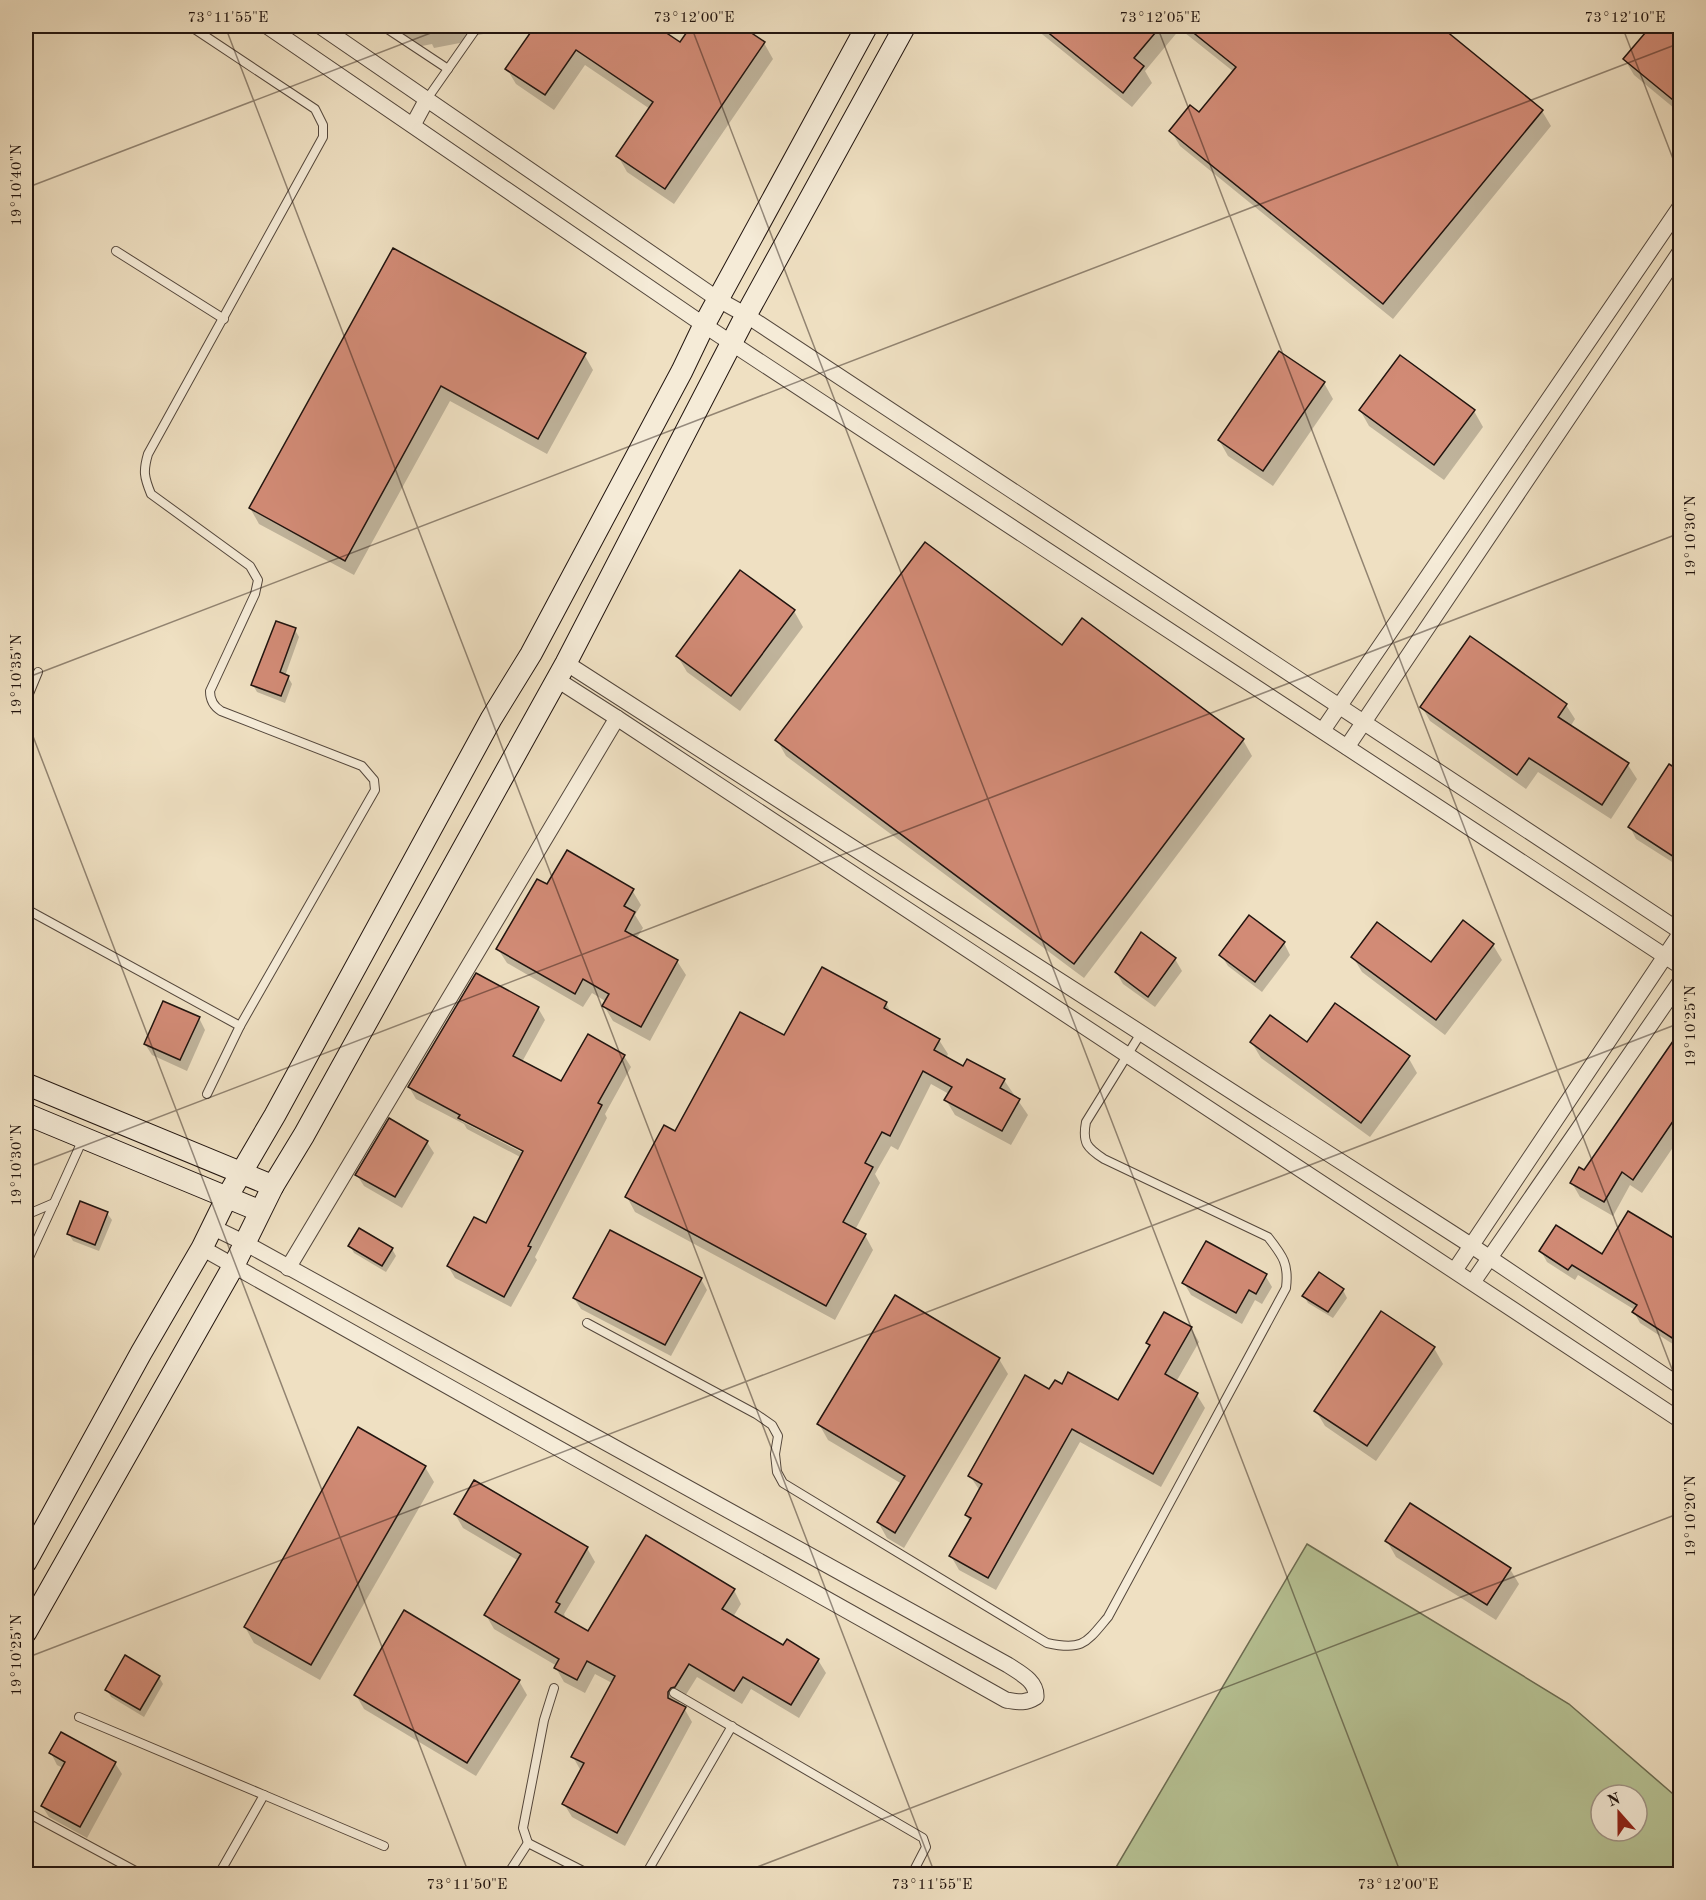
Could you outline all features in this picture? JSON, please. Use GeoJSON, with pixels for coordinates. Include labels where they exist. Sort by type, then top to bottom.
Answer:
{"type":"FeatureCollection","features":[{"type":"Feature","properties":{"kind":"street"},"geometry":{"type":"LineString","coordinates":[[267,26],[731,343],[1680,966]]}},
{"type":"Feature","properties":{"kind":"street"},"geometry":{"type":"LineString","coordinates":[[322,26],[719,300],[746,315],[1680,932],[1455,1270]]}},
{"type":"Feature","properties":{"kind":"street"},"geometry":{"type":"LineString","coordinates":[[26,1562],[141,1353],[202,1248],[227,1197],[286,1094],[491,719],[531,654],[687,362],[704,325],[867,26]]}},
{"type":"Feature","properties":{"kind":"street"},"geometry":{"type":"LineString","coordinates":[[26,1632],[234,1265],[273,1186],[310,1124],[561,671],[896,28]]}},
{"type":"Feature","properties":{"kind":"street"},"geometry":{"type":"LineString","coordinates":[[413,125],[427,99]]}},
{"type":"Feature","properties":{"kind":"street"},"geometry":{"type":"LineString","coordinates":[[1323,730],[1680,207]]}},
{"type":"Feature","properties":{"kind":"street"},"geometry":{"type":"LineString","coordinates":[[1347,747],[1680,255],[1654,246]]}},
{"type":"Feature","properties":{"kind":"street"},"geometry":{"type":"LineString","coordinates":[[561,671],[617,718],[1680,1420]]}},
{"type":"Feature","properties":{"kind":"street"},"geometry":{"type":"LineString","coordinates":[[561,671],[1141,1033],[1472,1246],[1680,1386]]}},
{"type":"Feature","properties":{"kind":"street"},"geometry":{"type":"LineString","coordinates":[[288,1268],[617,718]]}},
{"type":"Feature","properties":{"kind":"street"},"geometry":{"type":"LineString","coordinates":[[1473,1282],[1680,982]]}},
{"type":"Feature","properties":{"kind":"street"},"geometry":{"type":"LineString","coordinates":[[26,1084],[273,1186]]}},
{"type":"Feature","properties":{"kind":"street"},"geometry":{"type":"LineString","coordinates":[[26,1114],[260,1211]]}},
{"type":"Feature","properties":{"kind":"street"},"geometry":{"type":"LineString","coordinates":[[202,1248],[1006,1700],[1020,1703],[1036,1697],[1034,1685],[1008,1665],[245,1243],[212,1227]]}},
{"type":"Feature","properties":{"kind":"lane"},"geometry":{"type":"LineString","coordinates":[[190,26],[315,109],[323,125],[323,137],[148,454],[143,470],[151,494],[250,566],[258,580],[255,594],[213,681],[210,699],[215,707],[362,766],[374,780],[375,790],[240,1026],[207,1094]]}},
{"type":"Feature","properties":{"kind":"lane"},"geometry":{"type":"LineString","coordinates":[[383,26],[448,69]]}},
{"type":"Feature","properties":{"kind":"lane"},"geometry":{"type":"LineString","coordinates":[[427,99],[478,26]]}},
{"type":"Feature","properties":{"kind":"lane"},"geometry":{"type":"LineString","coordinates":[[116,251],[224,319]]}},
{"type":"Feature","properties":{"kind":"lane"},"geometry":{"type":"LineString","coordinates":[[26,701],[38,672]]}},
{"type":"Feature","properties":{"kind":"lane"},"geometry":{"type":"LineString","coordinates":[[26,909],[240,1026]]}},
{"type":"Feature","properties":{"kind":"lane"},"geometry":{"type":"LineString","coordinates":[[587,1323],[756,1414],[772,1425],[778,1436],[775,1454],[777,1472],[783,1484],[1047,1643],[1069,1648],[1086,1642],[1108,1617],[1286,1288],[1288,1273],[1282,1254],[1268,1238],[1104,1159],[1090,1150],[1083,1136],[1086,1122],[1141,1033]]}},
{"type":"Feature","properties":{"kind":"lane"},"geometry":{"type":"LineString","coordinates":[[26,1264],[84,1138]]}},
{"type":"Feature","properties":{"kind":"lane"},"geometry":{"type":"LineString","coordinates":[[26,1215],[54,1203]]}},
{"type":"Feature","properties":{"kind":"lane"},"geometry":{"type":"LineString","coordinates":[[508,1875],[528,1843],[524,1828],[544,1720],[554,1688]]}},
{"type":"Feature","properties":{"kind":"lane"},"geometry":{"type":"LineString","coordinates":[[674,1692],[923,1838],[926,1847],[912,1875]]}},
{"type":"Feature","properties":{"kind":"lane"},"geometry":{"type":"LineString","coordinates":[[79,1717],[384,1846]]}},
{"type":"Feature","properties":{"kind":"lane"},"geometry":{"type":"LineString","coordinates":[[646,1875],[732,1726]]}},
{"type":"Feature","properties":{"kind":"lane"},"geometry":{"type":"LineString","coordinates":[[219,1875],[264,1795]]}},
{"type":"Feature","properties":{"kind":"lane"},"geometry":{"type":"LineString","coordinates":[[26,1812],[141,1875]]}},
{"type":"Feature","properties":{"kind":"lane"},"geometry":{"type":"LineString","coordinates":[[528,1843],[589,1875]]}},
{"type":"Feature","properties":{"kind":"green space"},"geometry":{"type":"Polygon","coordinates":[[[1307,1544],[1569,1704],[1680,1800],[1680,1874],[1112,1874],[1307,1544]]]}},
{"type":"Feature","properties":{"kind":"building"},"geometry":{"type":"Polygon","coordinates":[[[535,26],[656,26],[680,42],[691,26],[741,26],[765,42],[665,189],[616,156],[653,102],[576,50],[545,95],[505,69],[535,26]]]}},
{"type":"Feature","properties":{"kind":"building"},"geometry":{"type":"Polygon","coordinates":[[[1040,26],[1161,26],[1134,58],[1144,66],[1123,93],[1040,26]]]}},
{"type":"Feature","properties":{"kind":"building"},"geometry":{"type":"Polygon","coordinates":[[[1185,26],[1440,26],[1543,110],[1383,304],[1169,131],[1190,105],[1199,112],[1236,67],[1185,26]]]}},
{"type":"Feature","properties":{"kind":"building"},"geometry":{"type":"Polygon","coordinates":[[[1651,26],[1680,26],[1680,90],[1673,100],[1623,59],[1651,26]]]}},
{"type":"Feature","properties":{"kind":"building"},"geometry":{"type":"Polygon","coordinates":[[[393,248],[586,353],[538,439],[441,386],[345,561],[249,508],[393,248]]]}},
{"type":"Feature","properties":{"kind":"building"},"geometry":{"type":"Polygon","coordinates":[[[1279,351],[1325,382],[1263,471],[1218,440],[1279,351]]]}},
{"type":"Feature","properties":{"kind":"building"},"geometry":{"type":"Polygon","coordinates":[[[1400,355],[1475,410],[1434,465],[1359,410],[1400,355]]]}},
{"type":"Feature","properties":{"kind":"building"},"geometry":{"type":"Polygon","coordinates":[[[925,542],[1062,645],[1082,618],[1244,739],[1074,964],[775,740],[925,542]]]}},
{"type":"Feature","properties":{"kind":"building"},"geometry":{"type":"Polygon","coordinates":[[[740,570],[795,610],[731,696],[676,656],[740,570]]]}},
{"type":"Feature","properties":{"kind":"building"},"geometry":{"type":"Polygon","coordinates":[[[276,621],[296,628],[280,672],[289,676],[281,696],[251,685],[276,621]]]}},
{"type":"Feature","properties":{"kind":"building"},"geometry":{"type":"Polygon","coordinates":[[[1470,636],[1567,704],[1558,717],[1629,763],[1602,805],[1529,758],[1517,775],[1420,707],[1470,636]]]}},
{"type":"Feature","properties":{"kind":"building"},"geometry":{"type":"Polygon","coordinates":[[[1669,764],[1680,771],[1680,848],[1674,857],[1628,827],[1669,764]]]}},
{"type":"Feature","properties":{"kind":"building"},"geometry":{"type":"Polygon","coordinates":[[[567,850],[634,889],[624,906],[635,912],[625,931],[678,960],[641,1027],[602,1006],[609,994],[583,979],[575,994],[496,949],[537,879],[547,884],[567,850]]]}},
{"type":"Feature","properties":{"kind":"building"},"geometry":{"type":"Polygon","coordinates":[[[1249,915],[1285,942],[1255,982],[1219,955],[1249,915]]]}},
{"type":"Feature","properties":{"kind":"building"},"geometry":{"type":"Polygon","coordinates":[[[1463,920],[1494,944],[1436,1020],[1351,957],[1377,922],[1431,962],[1463,920]]]}},
{"type":"Feature","properties":{"kind":"building"},"geometry":{"type":"Polygon","coordinates":[[[1141,932],[1176,958],[1148,997],[1115,972],[1141,932]]]}},
{"type":"Feature","properties":{"kind":"building"},"geometry":{"type":"Polygon","coordinates":[[[822,967],[887,1002],[884,1008],[940,1039],[934,1050],[963,1066],[967,1059],[1005,1079],[1000,1088],[1020,1099],[1002,1131],[944,1100],[952,1087],[923,1071],[890,1136],[882,1132],[865,1163],[873,1167],[843,1222],[866,1234],[826,1306],[625,1197],[664,1125],[675,1131],[740,1012],[784,1035],[822,967]]]}},
{"type":"Feature","properties":{"kind":"building"},"geometry":{"type":"Polygon","coordinates":[[[476,973],[539,1007],[513,1056],[561,1081],[588,1034],[625,1055],[598,1103],[602,1105],[528,1246],[531,1247],[504,1297],[447,1266],[474,1217],[486,1223],[523,1151],[458,1118],[460,1115],[408,1087],[476,973]]]}},
{"type":"Feature","properties":{"kind":"building"},"geometry":{"type":"Polygon","coordinates":[[[163,1001],[200,1017],[180,1060],[144,1044],[163,1001]]]}},
{"type":"Feature","properties":{"kind":"building"},"geometry":{"type":"Polygon","coordinates":[[[1335,1003],[1410,1056],[1361,1123],[1250,1042],[1270,1015],[1307,1042],[1335,1003]]]}},
{"type":"Feature","properties":{"kind":"building"},"geometry":{"type":"Polygon","coordinates":[[[1680,1031],[1680,1111],[1633,1180],[1622,1172],[1604,1202],[1570,1183],[1579,1167],[1584,1170],[1680,1031]]]}},
{"type":"Feature","properties":{"kind":"building"},"geometry":{"type":"Polygon","coordinates":[[[389,1118],[428,1141],[395,1197],[355,1175],[389,1118]]]}},
{"type":"Feature","properties":{"kind":"building"},"geometry":{"type":"Polygon","coordinates":[[[80,1201],[108,1212],[95,1245],[67,1234],[80,1201]]]}},
{"type":"Feature","properties":{"kind":"building"},"geometry":{"type":"Polygon","coordinates":[[[1628,1211],[1680,1242],[1680,1325],[1672,1338],[1632,1312],[1637,1305],[1572,1265],[1568,1270],[1539,1251],[1556,1225],[1602,1254],[1628,1211]]]}},
{"type":"Feature","properties":{"kind":"building"},"geometry":{"type":"Polygon","coordinates":[[[359,1228],[393,1248],[382,1266],[348,1246],[359,1228]]]}},
{"type":"Feature","properties":{"kind":"building"},"geometry":{"type":"Polygon","coordinates":[[[610,1230],[702,1278],[665,1345],[573,1298],[610,1230]]]}},
{"type":"Feature","properties":{"kind":"building"},"geometry":{"type":"Polygon","coordinates":[[[1206,1241],[1267,1274],[1256,1294],[1249,1290],[1236,1313],[1182,1283],[1206,1241]]]}},
{"type":"Feature","properties":{"kind":"building"},"geometry":{"type":"Polygon","coordinates":[[[1319,1272],[1344,1289],[1328,1312],[1302,1296],[1319,1272]]]}},
{"type":"Feature","properties":{"kind":"building"},"geometry":{"type":"Polygon","coordinates":[[[895,1295],[1000,1358],[895,1533],[877,1522],[905,1476],[817,1424],[895,1295]]]}},
{"type":"Feature","properties":{"kind":"building"},"geometry":{"type":"Polygon","coordinates":[[[1381,1311],[1435,1347],[1367,1446],[1314,1411],[1381,1311]]]}},
{"type":"Feature","properties":{"kind":"building"},"geometry":{"type":"Polygon","coordinates":[[[1164,1312],[1192,1327],[1165,1374],[1198,1393],[1153,1474],[1072,1429],[988,1578],[949,1556],[971,1518],[965,1515],[982,1484],[968,1476],[1025,1375],[1049,1389],[1055,1380],[1062,1384],[1068,1372],[1118,1400],[1150,1345],[1146,1343],[1164,1312]]]}},
{"type":"Feature","properties":{"kind":"building"},"geometry":{"type":"Polygon","coordinates":[[[358,1427],[426,1466],[311,1665],[244,1627],[358,1427]]]}},
{"type":"Feature","properties":{"kind":"building"},"geometry":{"type":"Polygon","coordinates":[[[474,1480],[588,1547],[556,1602],[560,1604],[555,1612],[588,1631],[646,1535],[735,1589],[722,1609],[783,1645],[787,1639],[819,1659],[791,1705],[743,1677],[734,1691],[689,1664],[675,1687],[668,1692],[668,1698],[686,1707],[617,1833],[562,1804],[584,1763],[571,1757],[615,1676],[587,1661],[577,1680],[554,1668],[559,1659],[484,1615],[521,1554],[454,1514],[474,1480]]]}},
{"type":"Feature","properties":{"kind":"building"},"geometry":{"type":"Polygon","coordinates":[[[1410,1503],[1511,1568],[1487,1605],[1385,1541],[1410,1503]]]}},
{"type":"Feature","properties":{"kind":"building"},"geometry":{"type":"Polygon","coordinates":[[[404,1610],[520,1680],[467,1763],[354,1695],[404,1610]]]}},
{"type":"Feature","properties":{"kind":"building"},"geometry":{"type":"Polygon","coordinates":[[[125,1655],[160,1676],[140,1710],[105,1690],[125,1655]]]}},
{"type":"Feature","properties":{"kind":"building"},"geometry":{"type":"Polygon","coordinates":[[[61,1732],[116,1762],[80,1827],[41,1806],[65,1762],[49,1753],[61,1732]]]}}]}
